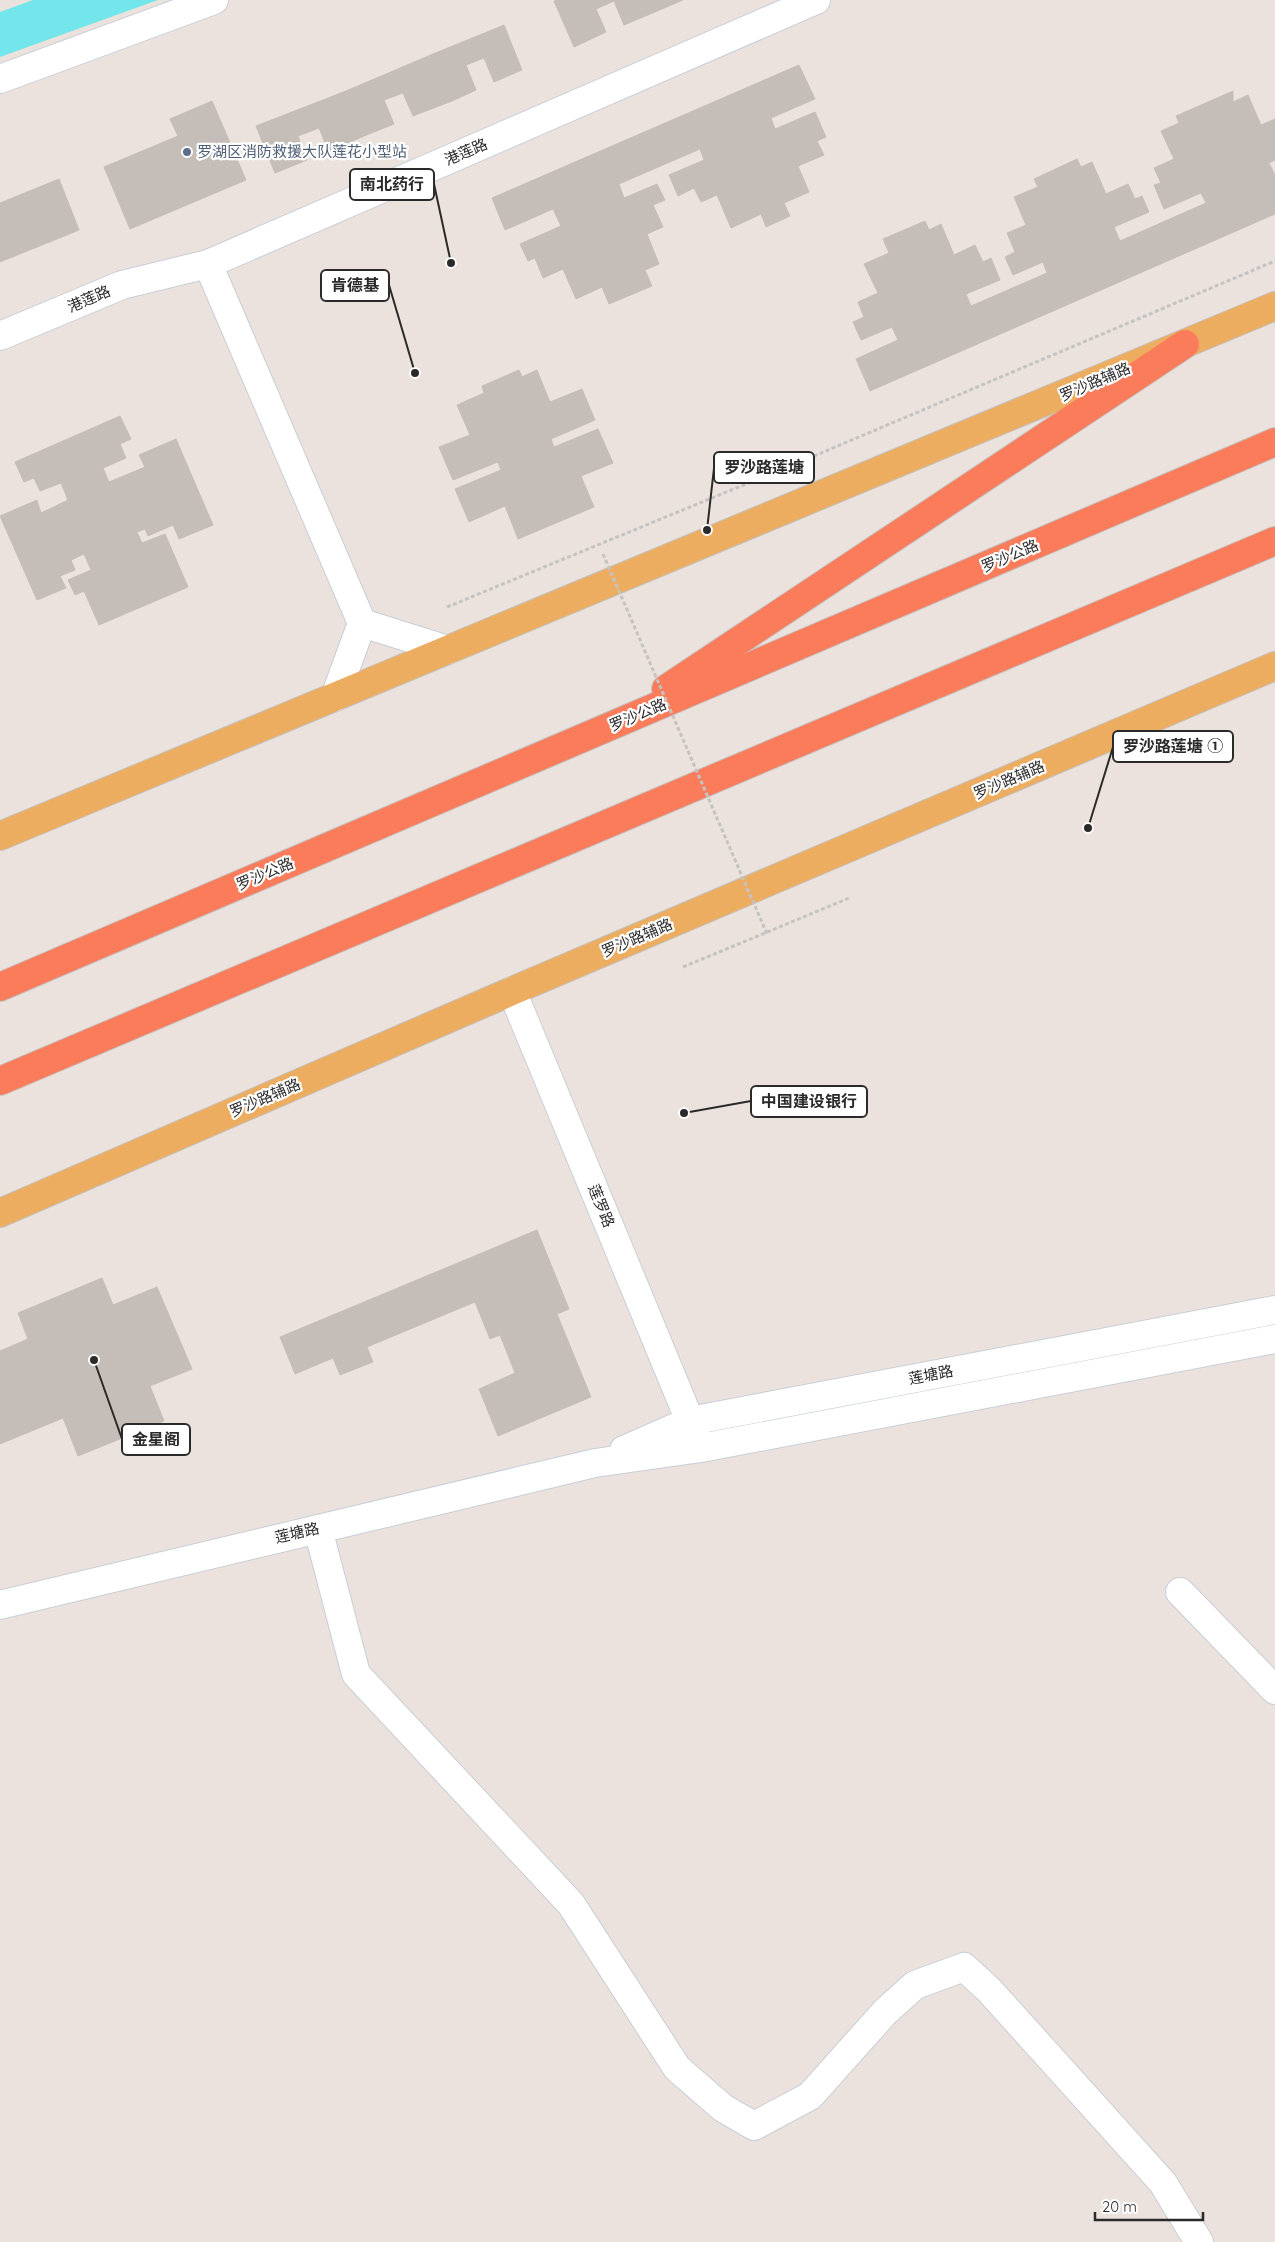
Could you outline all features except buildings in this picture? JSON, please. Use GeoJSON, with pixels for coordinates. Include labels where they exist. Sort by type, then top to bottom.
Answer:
{"type":"FeatureCollection","features":[{"type":"Feature","properties":{"kind":"highway"},"geometry":{"type":"LineString","coordinates":[[608,728],[1185,344]]}},
{"type":"Feature","properties":{"kind":"highway","name":"罗沙公路"},"geometry":{"type":"LineString","coordinates":[[0,987],[1275,442]]}},
{"type":"Feature","properties":{"kind":"highway"},"geometry":{"type":"LineString","coordinates":[[0,1081],[1275,541]]}},
{"type":"Feature","properties":{"kind":"main road","name":"罗沙路辅路"},"geometry":{"type":"LineString","coordinates":[[0,836],[1275,306]]}},
{"type":"Feature","properties":{"kind":"main road","name":"罗沙路辅路"},"geometry":{"type":"LineString","coordinates":[[0,1213],[512,991],[1275,666]]}},
{"type":"Feature","properties":{"kind":"street"},"geometry":{"type":"LineString","coordinates":[[0,79],[214,0]]}},
{"type":"Feature","properties":{"kind":"street","name":"港莲路"},"geometry":{"type":"LineString","coordinates":[[0,336],[122,285],[208,264],[816,0]]}},
{"type":"Feature","properties":{"kind":"street"},"geometry":{"type":"LineString","coordinates":[[208,264],[362,622],[335,697]]}},
{"type":"Feature","properties":{"kind":"street"},"geometry":{"type":"LineString","coordinates":[[0,330],[29,324]]}},
{"type":"Feature","properties":{"kind":"street"},"geometry":{"type":"LineString","coordinates":[[0,352],[29,324]]}},
{"type":"Feature","properties":{"kind":"street"},"geometry":{"type":"LineString","coordinates":[[362,622],[448,650]]}},
{"type":"Feature","properties":{"kind":"street","name":"莲罗路"},"geometry":{"type":"LineString","coordinates":[[512,991],[701,1448]]}},
{"type":"Feature","properties":{"kind":"street","name":"莲塘路"},"geometry":{"type":"LineString","coordinates":[[595,1463],[690,1421],[1275,1310]]}},
{"type":"Feature","properties":{"kind":"street","name":"莲塘路"},"geometry":{"type":"LineString","coordinates":[[0,1605],[595,1463],[701,1448],[1275,1339]]}},
{"type":"Feature","properties":{"kind":"street"},"geometry":{"type":"LineString","coordinates":[[318,1528],[356,1674],[571,1904],[678,2068],[723,2108],[754,2126],[792,2108],[810,2096],[885,2012],[914,1985],[964,1967],[989,1990],[1163,2183],[1199,2242]]}},
{"type":"Feature","properties":{"kind":"street"},"geometry":{"type":"LineString","coordinates":[[1180,1592],[1275,1690]]}},
{"type":"Feature","properties":{"kind":"path"},"geometry":{"type":"LineString","coordinates":[[447,607],[823,452],[1275,261]]}},
{"type":"Feature","properties":{"kind":"path"},"geometry":{"type":"LineString","coordinates":[[603,554],[767,934]]}},
{"type":"Feature","properties":{"kind":"path"},"geometry":{"type":"LineString","coordinates":[[683,967],[767,934],[849,898]]}},
{"type":"Feature","properties":{"kind":"water"},"geometry":{"type":"Polygon","coordinates":[[[33,0],[158,0],[0,57],[0,12],[33,0]]]}},
{"type":"Feature","properties":{"kind":"place","name":"罗湖区消防救援大队莲花小型站"},"geometry":{"type":"Point","coordinates":[187,152]}},
{"type":"Feature","properties":{"kind":"place","name":"南北药行"},"geometry":{"type":"Point","coordinates":[451,263]}},
{"type":"Feature","properties":{"kind":"place","name":"肯德基"},"geometry":{"type":"Point","coordinates":[415,373]}},
{"type":"Feature","properties":{"kind":"place","name":"罗沙路莲塘"},"geometry":{"type":"Point","coordinates":[707,530]}},
{"type":"Feature","properties":{"kind":"place","name":"罗沙路莲塘 ①"},"geometry":{"type":"Point","coordinates":[1088,828]}},
{"type":"Feature","properties":{"kind":"place","name":"中国建设银行"},"geometry":{"type":"Point","coordinates":[684,1113]}},
{"type":"Feature","properties":{"kind":"place","name":"金星阁"},"geometry":{"type":"Point","coordinates":[94,1360]}}]}
